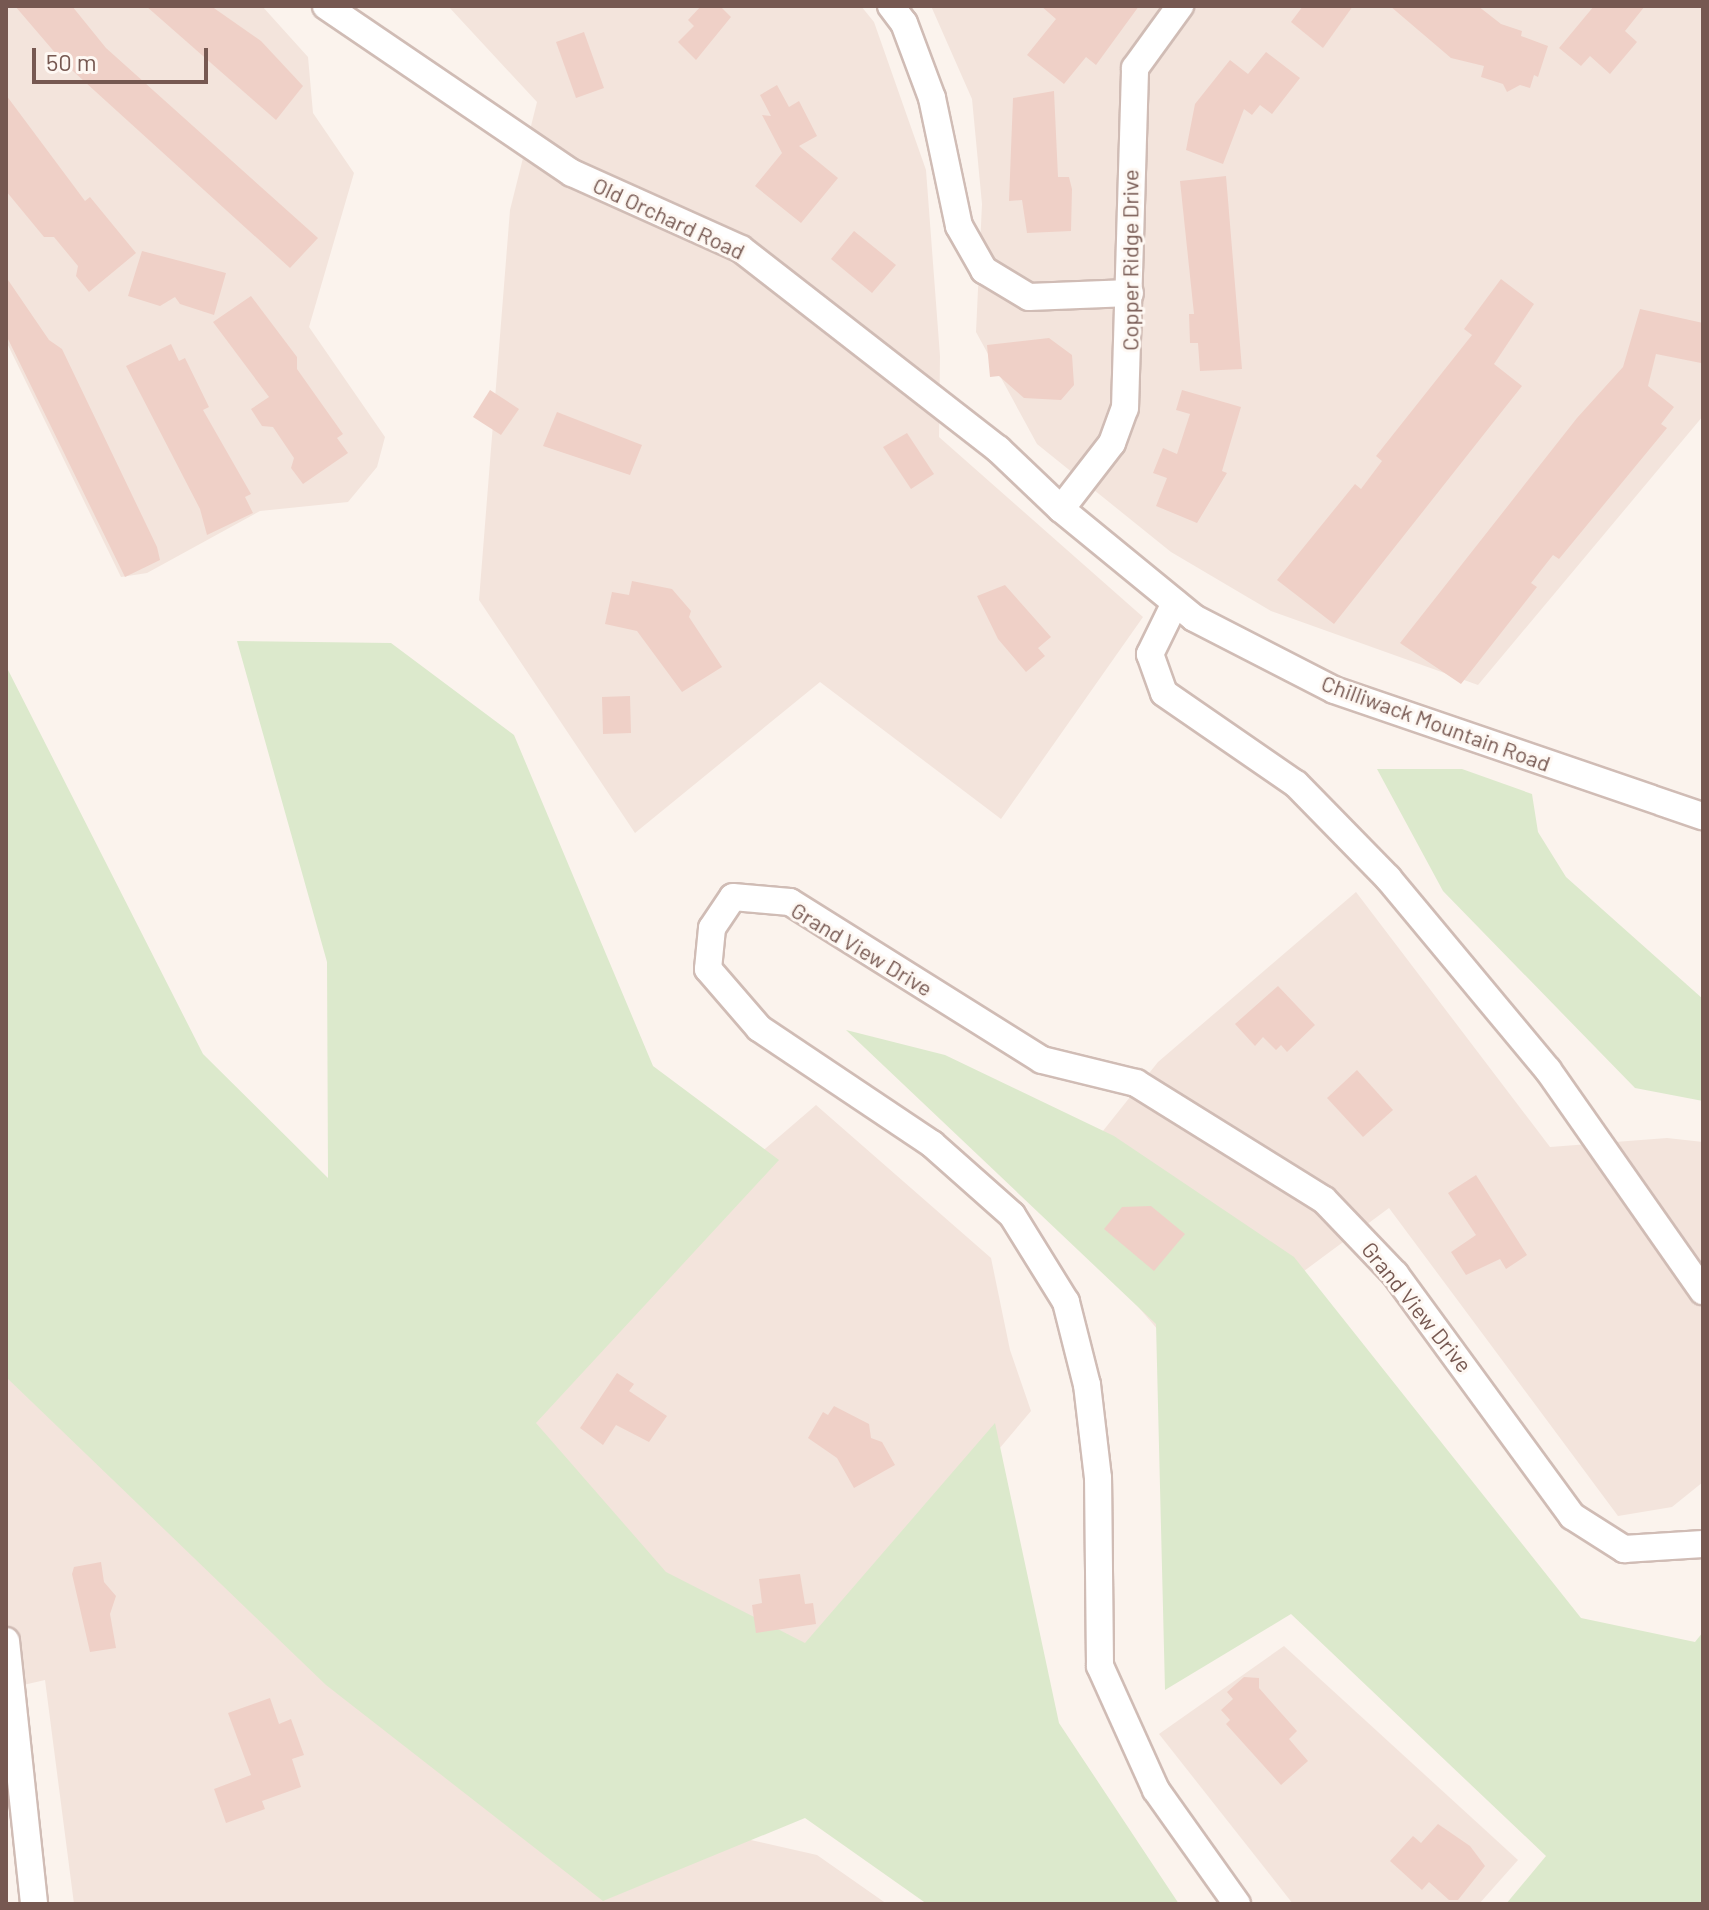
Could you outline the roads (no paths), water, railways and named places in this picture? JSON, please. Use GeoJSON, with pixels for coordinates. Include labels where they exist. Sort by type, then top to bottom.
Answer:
{"type":"FeatureCollection","features":[{"type":"Feature","properties":{"kind":"street","name":"Old Orchard Road"},"geometry":{"type":"LineString","coordinates":[[326,6],[572,173],[741,249],[998,449]]}},
{"type":"Feature","properties":{"kind":"street"},"geometry":{"type":"LineString","coordinates":[[891,6],[904,23],[932,98],[959,226],[984,270],[1029,297],[1130,293]]}},
{"type":"Feature","properties":{"kind":"street","name":"Copper Ridge Drive"},"geometry":{"type":"LineString","coordinates":[[1061,509],[1112,443],[1125,408],[1135,68],[1180,6]]}},
{"type":"Feature","properties":{"kind":"street","name":"Chilliwack Mountain Road"},"geometry":{"type":"LineString","coordinates":[[998,449],[1061,509],[1175,603],[1334,690],[1703,816]]}},
{"type":"Feature","properties":{"kind":"street"},"geometry":{"type":"LineString","coordinates":[[1175,603],[1150,654],[1164,693],[1296,784],[1388,878],[1548,1070],[1703,1291]]}},
{"type":"Feature","properties":{"kind":"street","name":"Grand View Drive"},"geometry":{"type":"LineString","coordinates":[[1237,1904],[1156,1790],[1100,1666],[1098,1478],[1087,1385],[1066,1302],[1012,1215],[932,1144],[759,1028],[708,969],[712,928],[733,897],[790,902],[1042,1060],[1136,1083],[1324,1200],[1395,1274],[1572,1516],[1624,1549],[1703,1544]]}},
{"type":"Feature","properties":{"kind":"street"},"geometry":{"type":"LineString","coordinates":[[6,1641],[34,1904]]}}]}
